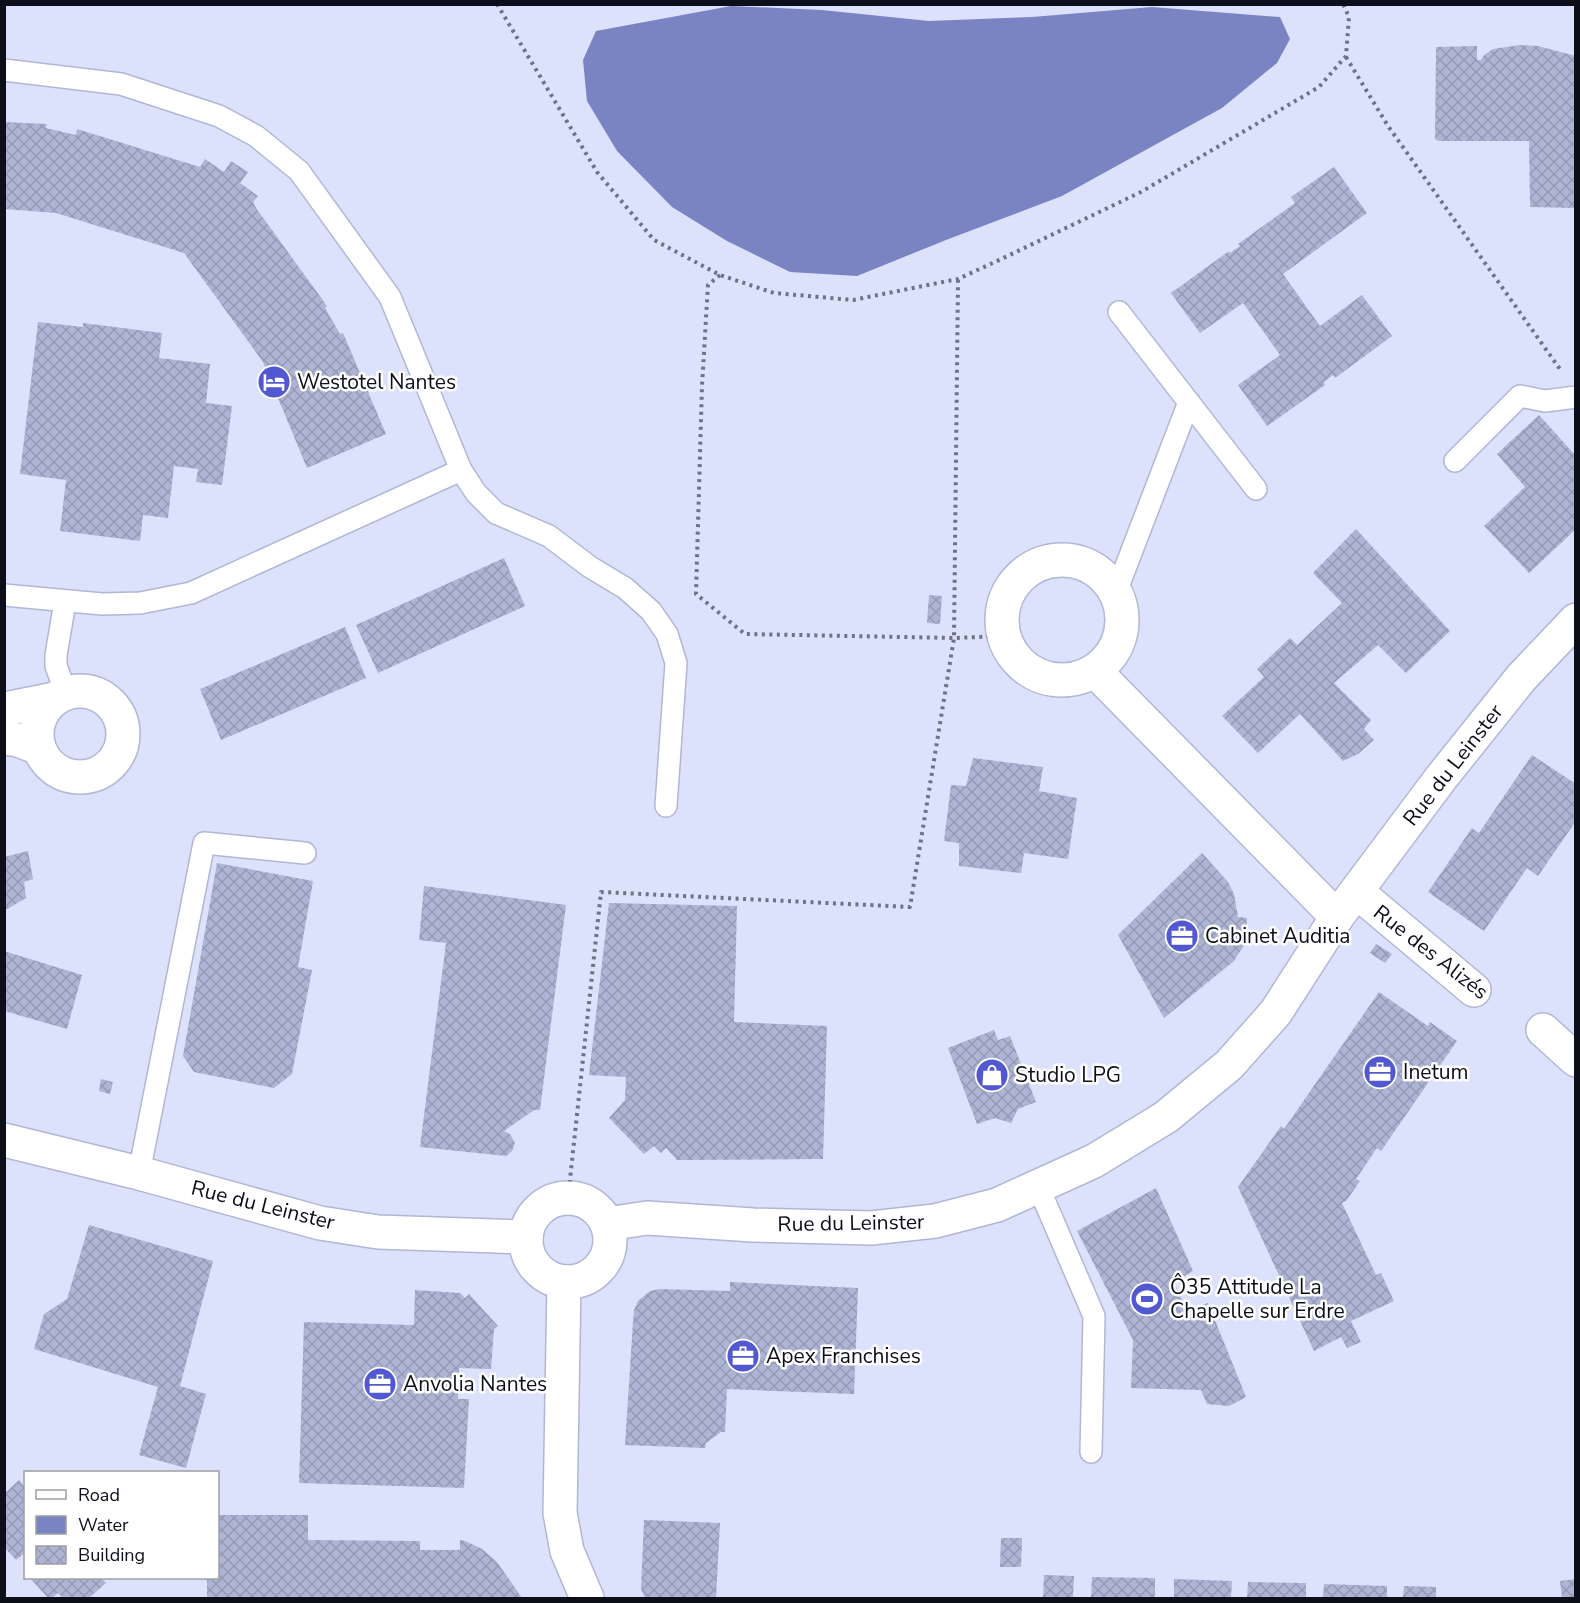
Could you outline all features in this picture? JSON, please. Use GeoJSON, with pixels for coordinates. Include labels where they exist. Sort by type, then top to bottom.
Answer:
{"type":"FeatureCollection","features":[{"type":"Feature","properties":{"kind":"street"},"geometry":{"type":"LineString","coordinates":[[1069,560],[1088,565],[1104,576],[1116,592],[1121,609],[1122,627],[1118,644],[1108,659],[1095,671],[1078,679],[1059,681],[1040,676],[1024,667],[1011,653],[1004,636],[1002,616],[1006,597],[1016,580],[1031,568],[1050,561],[1069,560]]}},
{"type":"Feature","properties":{"kind":"street","name":"Rue du Leinster"},"geometry":{"type":"LineString","coordinates":[[607,1224],[647,1218],[753,1225],[871,1227],[935,1221],[997,1205],[1094,1161],[1166,1117],[1228,1065],[1276,1012],[1347,904],[1455,759],[1521,678],[1575,620]]}},
{"type":"Feature","properties":{"kind":"street"},"geometry":{"type":"LineString","coordinates":[[1095,671],[1347,904]]}},
{"type":"Feature","properties":{"kind":"street"},"geometry":{"type":"LineString","coordinates":[[4,712],[10,708],[80,691],[94,693],[107,700],[117,711],[122,725],[123,739],[110,765],[98,773],[85,777],[70,776],[57,770],[46,760],[39,748],[37,734],[39,721],[46,708],[61,696]]}},
{"type":"Feature","properties":{"kind":"street"},"geometry":{"type":"LineString","coordinates":[[4,738],[18,740],[39,748]]}},
{"type":"Feature","properties":{"kind":"street","name":"Rue des Alizés"},"geometry":{"type":"LineString","coordinates":[[1347,904],[1474,990]]}},
{"type":"Feature","properties":{"kind":"street","name":"Rue du Leinster"},"geometry":{"type":"LineString","coordinates":[[4,1140],[139,1173],[320,1223],[378,1232],[526,1237]]}},
{"type":"Feature","properties":{"kind":"street"},"geometry":{"type":"LineString","coordinates":[[568,1198],[591,1205],[601,1213],[607,1224],[610,1238],[608,1252],[602,1265],[591,1275],[578,1281],[564,1282],[551,1279],[540,1272],[532,1262],[527,1250],[526,1237],[535,1214],[555,1200],[568,1198]]}},
{"type":"Feature","properties":{"kind":"street"},"geometry":{"type":"LineString","coordinates":[[564,1282],[560,1513],[567,1551],[587,1599]]}},
{"type":"Feature","properties":{"kind":"lane"},"geometry":{"type":"LineString","coordinates":[[4,70],[121,84],[219,116],[256,136],[299,171],[390,297],[461,470],[476,493],[496,513],[549,536],[590,567],[625,588],[651,611],[668,634],[676,663],[666,806]]}},
{"type":"Feature","properties":{"kind":"lane"},"geometry":{"type":"LineString","coordinates":[[1119,312],[1256,489]]}},
{"type":"Feature","properties":{"kind":"lane"},"geometry":{"type":"LineString","coordinates":[[1455,461],[1520,396],[1545,401],[1575,397]]}},
{"type":"Feature","properties":{"kind":"lane"},"geometry":{"type":"LineString","coordinates":[[1116,592],[1189,402]]}},
{"type":"Feature","properties":{"kind":"lane"},"geometry":{"type":"LineString","coordinates":[[4,595],[102,604],[140,603],[191,593],[461,470]]}},
{"type":"Feature","properties":{"kind":"lane"},"geometry":{"type":"LineString","coordinates":[[61,696],[56,655],[65,602]]}},
{"type":"Feature","properties":{"kind":"lane"},"geometry":{"type":"LineString","coordinates":[[139,1173],[204,843],[305,853]]}},
{"type":"Feature","properties":{"kind":"lane"},"geometry":{"type":"LineString","coordinates":[[1038,1186],[1094,1316],[1091,1452]]}},
{"type":"Feature","properties":{"kind":"path"},"geometry":{"type":"LineString","coordinates":[[497,4],[597,172],[654,240],[720,275],[774,293],[853,300],[958,279],[1141,192],[1319,87],[1346,56]]}},
{"type":"Feature","properties":{"kind":"path"},"geometry":{"type":"LineString","coordinates":[[1343,4],[1349,17],[1346,56],[1348,63],[1388,126],[1566,378]]}},
{"type":"Feature","properties":{"kind":"path"},"geometry":{"type":"LineString","coordinates":[[720,275],[708,285],[702,386],[696,594],[745,634],[954,638],[1004,636]]}},
{"type":"Feature","properties":{"kind":"path"},"geometry":{"type":"LineString","coordinates":[[568,1198],[601,892],[910,906],[954,638],[958,279]]}},
{"type":"Feature","properties":{"kind":"water"},"geometry":{"type":"Polygon","coordinates":[[[731,6],[822,10],[929,21],[1032,17],[1152,7],[1280,17],[1290,39],[1277,63],[1222,108],[1062,196],[857,276],[790,272],[727,241],[672,207],[617,151],[587,101],[583,60],[596,31],[731,6]]]}},
{"type":"Feature","properties":{"kind":"building"},"geometry":{"type":"Polygon","coordinates":[[[1520,45],[1538,46],[1576,56],[1576,208],[1530,207],[1529,141],[1439,141],[1435,139],[1436,47],[1477,46],[1477,60],[1481,60],[1493,49],[1520,45]]]}},
{"type":"Feature","properties":{"kind":"building"},"geometry":{"type":"Polygon","coordinates":[[[4,122],[47,124],[46,128],[76,135],[77,129],[200,167],[205,159],[224,172],[231,161],[248,172],[240,183],[258,196],[253,202],[256,208],[327,306],[325,308],[340,334],[343,333],[386,434],[307,468],[263,362],[184,253],[56,213],[4,209],[4,122]]]}},
{"type":"Feature","properties":{"kind":"building"},"geometry":{"type":"Polygon","coordinates":[[[1334,167],[1367,213],[1283,274],[1320,326],[1362,295],[1392,336],[1335,378],[1333,375],[1324,382],[1325,385],[1267,426],[1238,385],[1280,355],[1243,303],[1200,333],[1171,293],[1229,251],[1230,253],[1240,246],[1238,244],[1295,203],[1291,197],[1334,167]]]}},
{"type":"Feature","properties":{"kind":"building"},"geometry":{"type":"Polygon","coordinates":[[[38,322],[83,327],[83,323],[162,333],[159,358],[210,364],[206,403],[232,406],[222,485],[196,482],[198,469],[174,466],[168,518],[143,515],[140,541],[60,531],[66,480],[20,474],[38,322]]]}},
{"type":"Feature","properties":{"kind":"building"},"geometry":{"type":"Polygon","coordinates":[[[1539,415],[1576,456],[1576,529],[1529,573],[1484,526],[1525,487],[1497,454],[1539,415]]]}},
{"type":"Feature","properties":{"kind":"building"},"geometry":{"type":"Polygon","coordinates":[[[1356,529],[1450,631],[1406,673],[1378,645],[1334,683],[1371,720],[1364,729],[1374,740],[1358,754],[1343,761],[1300,714],[1258,753],[1222,716],[1264,677],[1257,669],[1290,638],[1297,645],[1342,603],[1313,573],[1356,529]]]}},
{"type":"Feature","properties":{"kind":"building"},"geometry":{"type":"Polygon","coordinates":[[[504,558],[525,606],[378,673],[356,625],[504,558]]]}},
{"type":"Feature","properties":{"kind":"building"},"geometry":{"type":"Polygon","coordinates":[[[929,595],[942,596],[940,624],[927,623],[929,595]]]}},
{"type":"Feature","properties":{"kind":"building"},"geometry":{"type":"Polygon","coordinates":[[[345,627],[366,678],[221,740],[200,689],[345,627]]]}},
{"type":"Feature","properties":{"kind":"building"},"geometry":{"type":"Polygon","coordinates":[[[1532,755],[1576,784],[1576,821],[1538,876],[1527,868],[1484,931],[1428,892],[1472,828],[1479,833],[1532,755]]]}},
{"type":"Feature","properties":{"kind":"building"},"geometry":{"type":"Polygon","coordinates":[[[973,758],[1043,767],[1039,791],[1077,798],[1068,859],[1024,853],[1021,873],[959,866],[959,843],[944,841],[951,785],[966,786],[973,758]]]}},
{"type":"Feature","properties":{"kind":"building"},"geometry":{"type":"Polygon","coordinates":[[[28,851],[33,879],[24,882],[26,898],[4,911],[4,857],[28,851]]]}},
{"type":"Feature","properties":{"kind":"building","name":"Cabinet Auditia"},"geometry":{"type":"Polygon","coordinates":[[[1202,853],[1228,882],[1234,894],[1238,917],[1247,918],[1245,944],[1234,961],[1164,1018],[1118,935],[1202,853]]]}},
{"type":"Feature","properties":{"kind":"building"},"geometry":{"type":"Polygon","coordinates":[[[217,863],[313,881],[298,967],[312,970],[292,1074],[274,1088],[194,1072],[183,1056],[217,863]]]}},
{"type":"Feature","properties":{"kind":"building"},"geometry":{"type":"Polygon","coordinates":[[[424,886],[566,905],[540,1110],[534,1110],[504,1131],[510,1134],[515,1143],[512,1151],[506,1156],[420,1147],[446,943],[419,940],[424,886]]]}},
{"type":"Feature","properties":{"kind":"building"},"geometry":{"type":"Polygon","coordinates":[[[609,903],[737,906],[734,1022],[827,1026],[823,1159],[677,1160],[666,1148],[661,1153],[654,1146],[644,1154],[609,1118],[625,1100],[626,1077],[589,1075],[609,903]]]}},
{"type":"Feature","properties":{"kind":"building"},"geometry":{"type":"Polygon","coordinates":[[[1376,944],[1392,954],[1385,963],[1370,953],[1376,944]]]}},
{"type":"Feature","properties":{"kind":"building"},"geometry":{"type":"Polygon","coordinates":[[[4,951],[82,975],[67,1029],[4,1011],[4,951]]]}},
{"type":"Feature","properties":{"kind":"building"},"geometry":{"type":"Polygon","coordinates":[[[1379,992],[1428,1026],[1430,1022],[1457,1041],[1381,1151],[1377,1148],[1356,1179],[1360,1181],[1347,1200],[1342,1203],[1376,1275],[1381,1273],[1394,1301],[1351,1321],[1361,1342],[1347,1348],[1341,1337],[1314,1351],[1238,1187],[1281,1126],[1284,1129],[1379,992]]]}},
{"type":"Feature","properties":{"kind":"building","name":"Studio LPG"},"geometry":{"type":"Polygon","coordinates":[[[994,1030],[998,1040],[1010,1036],[1036,1102],[1018,1109],[1011,1123],[995,1118],[977,1124],[948,1048],[994,1030]]]}},
{"type":"Feature","properties":{"kind":"building"},"geometry":{"type":"Polygon","coordinates":[[[101,1079],[113,1082],[110,1094],[99,1091],[101,1079]]]}},
{"type":"Feature","properties":{"kind":"building","name":"Ô35 Attitude La Chapelle sur Erdre"},"geometry":{"type":"Polygon","coordinates":[[[1156,1188],[1193,1271],[1174,1282],[1187,1311],[1208,1303],[1246,1397],[1229,1406],[1207,1404],[1201,1390],[1131,1388],[1133,1340],[1077,1231],[1156,1188]]]}},
{"type":"Feature","properties":{"kind":"building"},"geometry":{"type":"Polygon","coordinates":[[[89,1225],[213,1261],[180,1386],[206,1394],[186,1468],[139,1455],[158,1387],[34,1349],[44,1314],[67,1299],[89,1225]]]}},
{"type":"Feature","properties":{"kind":"building","name":"Apex Franchises"},"geometry":{"type":"Polygon","coordinates":[[[730,1282],[858,1288],[854,1394],[727,1389],[725,1432],[721,1432],[706,1443],[705,1448],[625,1445],[634,1310],[638,1301],[650,1291],[659,1289],[730,1291],[730,1282]]]}},
{"type":"Feature","properties":{"kind":"building","name":"Anvolia Nantes"},"geometry":{"type":"Polygon","coordinates":[[[415,1290],[460,1293],[465,1298],[469,1294],[498,1326],[494,1329],[491,1369],[459,1368],[458,1399],[469,1399],[464,1488],[299,1483],[304,1322],[414,1325],[415,1290]]]}},
{"type":"Feature","properties":{"kind":"building"},"geometry":{"type":"Polygon","coordinates":[[[19,1480],[24,1486],[24,1554],[16,1560],[4,1547],[4,1494],[19,1480]]]}},
{"type":"Feature","properties":{"kind":"building"},"geometry":{"type":"Polygon","coordinates":[[[219,1515],[308,1515],[308,1540],[420,1541],[420,1550],[460,1550],[460,1540],[465,1541],[482,1549],[497,1562],[522,1598],[207,1598],[207,1579],[219,1579],[219,1515]]]}},
{"type":"Feature","properties":{"kind":"building"},"geometry":{"type":"Polygon","coordinates":[[[644,1520],[720,1523],[716,1598],[645,1598],[641,1589],[644,1520]]]}},
{"type":"Feature","properties":{"kind":"building"},"geometry":{"type":"Polygon","coordinates":[[[1001,1538],[1022,1538],[1021,1567],[1000,1567],[1001,1538]]]}},
{"type":"Feature","properties":{"kind":"building"},"geometry":{"type":"Polygon","coordinates":[[[1044,1575],[1074,1576],[1073,1598],[1043,1598],[1044,1575]]]}},
{"type":"Feature","properties":{"kind":"building"},"geometry":{"type":"Polygon","coordinates":[[[1092,1577],[1155,1578],[1155,1598],[1091,1598],[1092,1577]]]}},
{"type":"Feature","properties":{"kind":"building"},"geometry":{"type":"Polygon","coordinates":[[[31,1579],[102,1579],[106,1583],[89,1598],[63,1598],[58,1593],[48,1598],[31,1579]]]}},
{"type":"Feature","properties":{"kind":"building"},"geometry":{"type":"Polygon","coordinates":[[[1174,1579],[1232,1581],[1231,1598],[1174,1598],[1174,1579]]]}},
{"type":"Feature","properties":{"kind":"building"},"geometry":{"type":"Polygon","coordinates":[[[1576,1579],[1576,1598],[1562,1598],[1560,1581],[1576,1579]]]}},
{"type":"Feature","properties":{"kind":"building"},"geometry":{"type":"Polygon","coordinates":[[[1248,1582],[1306,1583],[1306,1598],[1247,1598],[1248,1582]]]}},
{"type":"Feature","properties":{"kind":"building"},"geometry":{"type":"Polygon","coordinates":[[[1324,1584],[1387,1586],[1387,1598],[1323,1598],[1324,1584]]]}},
{"type":"Feature","properties":{"kind":"building"},"geometry":{"type":"Polygon","coordinates":[[[1404,1586],[1436,1587],[1436,1598],[1403,1598],[1404,1586]]]}},
{"type":"Feature","properties":{"kind":"place","name":"Westotel Nantes"},"geometry":{"type":"Point","coordinates":[274,382]}},
{"type":"Feature","properties":{"kind":"place","name":"Cabinet Auditia"},"geometry":{"type":"Point","coordinates":[1182,936]}},
{"type":"Feature","properties":{"kind":"place","name":"Inetum"},"geometry":{"type":"Point","coordinates":[1380,1072]}},
{"type":"Feature","properties":{"kind":"place","name":"Studio LPG"},"geometry":{"type":"Point","coordinates":[992,1075]}},
{"type":"Feature","properties":{"kind":"place","name":"Ô35 Attitude La Chapelle sur Erdre"},"geometry":{"type":"Point","coordinates":[1147,1299]}},
{"type":"Feature","properties":{"kind":"place","name":"Apex Franchises"},"geometry":{"type":"Point","coordinates":[743,1356]}},
{"type":"Feature","properties":{"kind":"place","name":"Anvolia Nantes"},"geometry":{"type":"Point","coordinates":[380,1384]}}]}
